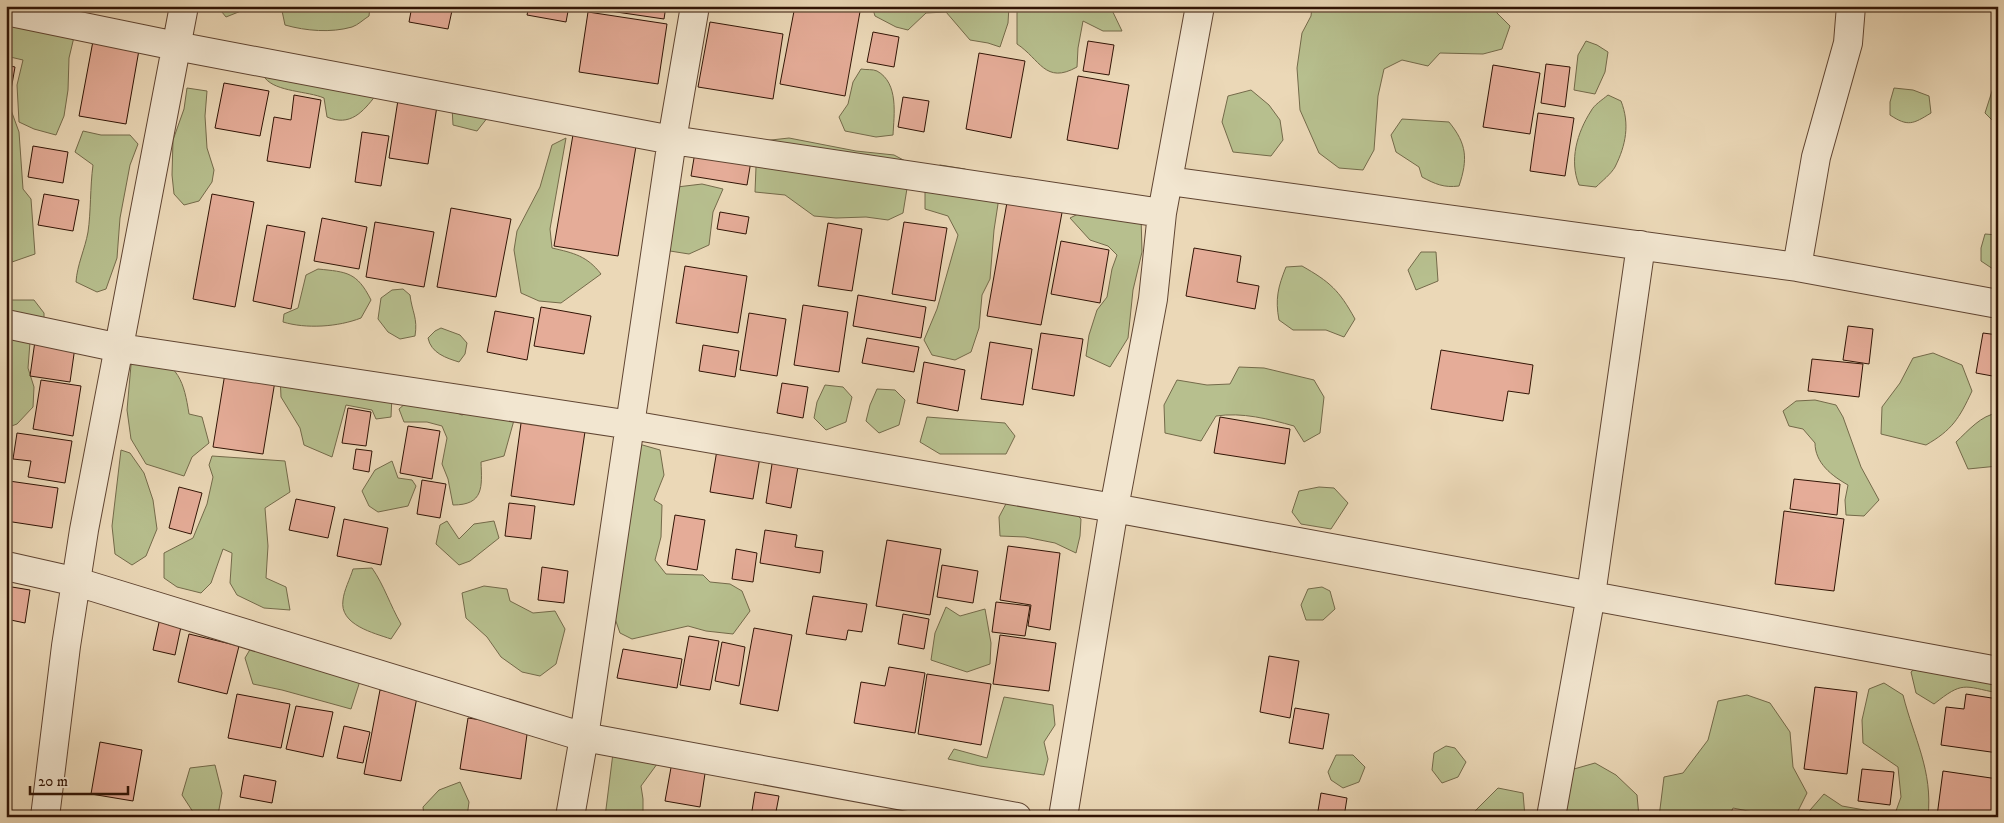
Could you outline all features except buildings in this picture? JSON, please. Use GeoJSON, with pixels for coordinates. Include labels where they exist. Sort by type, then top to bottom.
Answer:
{"type":"FeatureCollection","features":[{"type":"Feature","properties":{"kind":"street"},"geometry":{"type":"LineString","coordinates":[[45,817],[66,646],[84,530],[184,6]]}},
{"type":"Feature","properties":{"kind":"street"},"geometry":{"type":"LineString","coordinates":[[570,817],[584,737],[672,140],[695,6]]}},
{"type":"Feature","properties":{"kind":"street"},"geometry":{"type":"LineString","coordinates":[[1062,817],[1114,508],[1154,299],[1162,213],[1200,6]]}},
{"type":"Feature","properties":{"kind":"street"},"geometry":{"type":"LineString","coordinates":[[1797,267],[1816,157],[1848,43],[1851,6]]}},
{"type":"Feature","properties":{"kind":"street"},"geometry":{"type":"LineString","coordinates":[[6,11],[176,46],[672,140],[1162,213]]}},
{"type":"Feature","properties":{"kind":"street"},"geometry":{"type":"LineString","coordinates":[[1169,181],[1797,267],[1998,304]]}},
{"type":"Feature","properties":{"kind":"street"},"geometry":{"type":"LineString","coordinates":[[1551,817],[1591,595],[1641,245]]}},
{"type":"Feature","properties":{"kind":"street"},"geometry":{"type":"LineString","coordinates":[[6,324],[120,348],[631,425],[1114,508],[1998,671]]}},
{"type":"Feature","properties":{"kind":"street"},"geometry":{"type":"LineString","coordinates":[[6,566],[77,582],[584,737],[1017,817]]}},
{"type":"Feature","properties":{"kind":"green space"},"geometry":{"type":"Polygon","coordinates":[[[217,6],[243,6],[241,11],[226,17],[217,6]]]}},
{"type":"Feature","properties":{"kind":"green space"},"geometry":{"type":"Polygon","coordinates":[[[281,6],[370,6],[369,16],[356,25],[327,31],[301,29],[285,25],[281,6]]]}},
{"type":"Feature","properties":{"kind":"green space"},"geometry":{"type":"Polygon","coordinates":[[[872,6],[1009,6],[1008,23],[1000,47],[970,40],[946,12],[926,13],[908,30],[896,27],[875,16],[872,6]]]}},
{"type":"Feature","properties":{"kind":"green space"},"geometry":{"type":"Polygon","coordinates":[[[1017,6],[1110,6],[1122,31],[1103,31],[1083,21],[1077,67],[1066,72],[1050,72],[1017,44],[1017,6]]]}},
{"type":"Feature","properties":{"kind":"green space"},"geometry":{"type":"Polygon","coordinates":[[[1312,6],[1495,6],[1497,13],[1510,26],[1502,49],[1483,54],[1440,53],[1428,66],[1402,60],[1384,69],[1378,96],[1374,150],[1363,170],[1339,168],[1319,153],[1300,110],[1297,68],[1302,33],[1311,16],[1312,6]]]}},
{"type":"Feature","properties":{"kind":"green space"},"geometry":{"type":"Polygon","coordinates":[[[6,16],[74,37],[69,58],[68,90],[64,116],[56,135],[34,129],[19,122],[17,85],[23,60],[6,56],[6,16]]]}},
{"type":"Feature","properties":{"kind":"green space"},"geometry":{"type":"Polygon","coordinates":[[[1586,41],[1608,52],[1605,72],[1595,94],[1574,90],[1578,55],[1586,41]]]}},
{"type":"Feature","properties":{"kind":"green space"},"geometry":{"type":"Polygon","coordinates":[[[261,67],[376,95],[355,116],[349,119],[335,120],[327,117],[324,98],[284,89],[270,83],[265,78],[261,67]]]}},
{"type":"Feature","properties":{"kind":"green space"},"geometry":{"type":"Polygon","coordinates":[[[861,69],[877,71],[889,83],[894,100],[893,135],[876,137],[845,131],[839,117],[848,104],[853,82],[861,69]]]}},
{"type":"Feature","properties":{"kind":"green space"},"geometry":{"type":"Polygon","coordinates":[[[1998,84],[1998,126],[1985,113],[1994,85],[1998,84]]]}},
{"type":"Feature","properties":{"kind":"green space"},"geometry":{"type":"Polygon","coordinates":[[[187,88],[207,91],[205,116],[207,148],[214,170],[212,182],[199,201],[184,205],[174,194],[172,175],[173,140],[184,109],[187,88]]]}},
{"type":"Feature","properties":{"kind":"green space"},"geometry":{"type":"Polygon","coordinates":[[[1894,88],[1913,90],[1929,96],[1931,113],[1920,120],[1910,123],[1890,115],[1890,102],[1894,88]]]}},
{"type":"Feature","properties":{"kind":"green space"},"geometry":{"type":"Polygon","coordinates":[[[1251,90],[1269,105],[1280,120],[1283,140],[1271,156],[1233,152],[1222,122],[1228,96],[1251,90]]]}},
{"type":"Feature","properties":{"kind":"green space"},"geometry":{"type":"Polygon","coordinates":[[[1608,95],[1621,101],[1624,110],[1626,134],[1622,151],[1613,170],[1596,187],[1579,185],[1575,166],[1578,137],[1592,109],[1608,95]]]}},
{"type":"Feature","properties":{"kind":"green space"},"geometry":{"type":"Polygon","coordinates":[[[6,106],[11,110],[19,132],[23,189],[31,199],[35,254],[12,262],[9,230],[6,220],[6,106]]]}},
{"type":"Feature","properties":{"kind":"green space"},"geometry":{"type":"Polygon","coordinates":[[[452,107],[488,117],[477,131],[453,125],[452,107]]]}},
{"type":"Feature","properties":{"kind":"green space"},"geometry":{"type":"Polygon","coordinates":[[[1402,119],[1449,122],[1459,137],[1464,152],[1464,168],[1459,186],[1440,185],[1431,182],[1422,177],[1419,167],[1396,152],[1391,135],[1402,119]]]}},
{"type":"Feature","properties":{"kind":"green space"},"geometry":{"type":"Polygon","coordinates":[[[83,131],[101,135],[130,135],[138,144],[130,165],[120,218],[117,258],[106,289],[97,292],[76,282],[88,232],[93,165],[75,152],[83,131]]]}},
{"type":"Feature","properties":{"kind":"green space"},"geometry":{"type":"Polygon","coordinates":[[[566,138],[550,229],[552,248],[580,256],[591,263],[601,274],[561,303],[539,301],[521,293],[514,250],[517,231],[540,187],[552,145],[566,138]]]}},
{"type":"Feature","properties":{"kind":"green space"},"geometry":{"type":"Polygon","coordinates":[[[789,138],[856,151],[894,155],[911,164],[903,213],[888,220],[866,217],[836,218],[814,216],[785,195],[755,192],[756,167],[762,141],[789,138]]]}},
{"type":"Feature","properties":{"kind":"green space"},"geometry":{"type":"Polygon","coordinates":[[[940,165],[965,169],[1000,191],[994,230],[990,279],[982,295],[979,328],[971,352],[955,360],[932,355],[924,340],[937,309],[958,235],[948,216],[925,209],[925,174],[940,165]]]}},
{"type":"Feature","properties":{"kind":"green space"},"geometry":{"type":"Polygon","coordinates":[[[702,184],[723,189],[713,212],[709,245],[689,254],[670,251],[670,230],[677,187],[702,184]]]}},
{"type":"Feature","properties":{"kind":"green space"},"geometry":{"type":"Polygon","coordinates":[[[1084,211],[1141,216],[1142,252],[1133,290],[1128,338],[1110,367],[1086,356],[1089,335],[1097,310],[1107,297],[1112,269],[1117,255],[1108,246],[1090,240],[1070,218],[1084,211]]]}},
{"type":"Feature","properties":{"kind":"green space"},"geometry":{"type":"Polygon","coordinates":[[[1985,234],[1998,235],[1998,269],[1993,269],[1981,261],[1981,248],[1985,234]]]}},
{"type":"Feature","properties":{"kind":"green space"},"geometry":{"type":"Polygon","coordinates":[[[1421,252],[1436,252],[1438,281],[1416,290],[1408,270],[1421,252]]]}},
{"type":"Feature","properties":{"kind":"green space"},"geometry":{"type":"Polygon","coordinates":[[[1302,266],[1327,282],[1339,294],[1355,319],[1344,337],[1326,330],[1293,330],[1279,320],[1278,293],[1286,267],[1302,266]]]}},
{"type":"Feature","properties":{"kind":"green space"},"geometry":{"type":"Polygon","coordinates":[[[318,269],[337,271],[350,275],[361,284],[371,300],[361,318],[322,326],[302,326],[283,322],[284,314],[298,308],[306,275],[318,269]]]}},
{"type":"Feature","properties":{"kind":"green space"},"geometry":{"type":"Polygon","coordinates":[[[403,289],[410,295],[416,330],[415,336],[400,339],[388,332],[378,319],[381,298],[392,290],[403,289]]]}},
{"type":"Feature","properties":{"kind":"green space"},"geometry":{"type":"Polygon","coordinates":[[[6,300],[34,300],[44,313],[44,329],[30,342],[28,368],[34,387],[33,407],[17,424],[6,428],[6,300]]]}},
{"type":"Feature","properties":{"kind":"green space"},"geometry":{"type":"Polygon","coordinates":[[[441,328],[460,335],[467,343],[465,354],[459,362],[449,359],[432,348],[428,338],[441,328]]]}},
{"type":"Feature","properties":{"kind":"green space"},"geometry":{"type":"Polygon","coordinates":[[[145,353],[156,357],[173,369],[182,384],[189,414],[202,417],[209,443],[192,457],[184,476],[146,464],[131,439],[127,410],[131,365],[145,353]]]}},
{"type":"Feature","properties":{"kind":"green space"},"geometry":{"type":"Polygon","coordinates":[[[1933,353],[1962,365],[1972,391],[1959,416],[1949,429],[1926,445],[1881,434],[1882,407],[1900,383],[1913,358],[1933,353]]]}},
{"type":"Feature","properties":{"kind":"green space"},"geometry":{"type":"Polygon","coordinates":[[[1239,367],[1264,368],[1314,380],[1324,397],[1320,433],[1304,442],[1294,426],[1265,419],[1226,415],[1216,416],[1201,441],[1165,433],[1164,405],[1177,380],[1207,385],[1230,384],[1239,367]]]}},
{"type":"Feature","properties":{"kind":"green space"},"geometry":{"type":"Polygon","coordinates":[[[280,375],[392,395],[391,417],[376,419],[372,410],[346,405],[332,457],[304,445],[300,428],[281,397],[280,375]]]}},
{"type":"Feature","properties":{"kind":"green space"},"geometry":{"type":"Polygon","coordinates":[[[825,385],[843,387],[852,397],[846,422],[826,430],[814,418],[817,402],[825,385]]]}},
{"type":"Feature","properties":{"kind":"green space"},"geometry":{"type":"Polygon","coordinates":[[[877,389],[895,390],[905,400],[899,425],[879,433],[866,421],[877,389]]]}},
{"type":"Feature","properties":{"kind":"green space"},"geometry":{"type":"Polygon","coordinates":[[[414,396],[462,415],[488,403],[516,413],[504,456],[481,462],[481,487],[476,498],[471,502],[453,505],[448,479],[442,464],[447,438],[442,426],[427,422],[404,422],[399,409],[414,396]]]}},
{"type":"Feature","properties":{"kind":"green space"},"geometry":{"type":"Polygon","coordinates":[[[1815,400],[1836,405],[1843,417],[1861,467],[1879,500],[1864,516],[1846,515],[1845,500],[1848,485],[1825,468],[1818,457],[1815,443],[1803,429],[1789,426],[1783,411],[1796,401],[1815,400]]]}},
{"type":"Feature","properties":{"kind":"green space"},"geometry":{"type":"Polygon","coordinates":[[[1998,413],[1998,466],[1968,469],[1956,442],[1980,420],[1998,413]]]}},
{"type":"Feature","properties":{"kind":"green space"},"geometry":{"type":"Polygon","coordinates":[[[927,417],[1005,423],[1015,436],[1006,454],[940,454],[920,442],[927,417]]]}},
{"type":"Feature","properties":{"kind":"green space"},"geometry":{"type":"Polygon","coordinates":[[[639,444],[660,450],[664,475],[654,500],[662,505],[661,537],[655,560],[666,574],[703,575],[710,582],[730,584],[742,591],[750,611],[733,634],[706,631],[688,626],[632,639],[620,633],[611,607],[639,444]]]}},
{"type":"Feature","properties":{"kind":"green space"},"geometry":{"type":"Polygon","coordinates":[[[121,450],[130,453],[144,473],[153,500],[157,529],[146,556],[132,565],[115,554],[112,526],[121,450]]]}},
{"type":"Feature","properties":{"kind":"green space"},"geometry":{"type":"Polygon","coordinates":[[[212,456],[285,461],[290,492],[265,508],[268,546],[266,578],[286,587],[290,610],[264,608],[237,595],[230,583],[232,553],[223,549],[211,583],[201,593],[177,587],[164,578],[164,553],[193,538],[207,504],[213,477],[209,465],[212,456]]]}},
{"type":"Feature","properties":{"kind":"green space"},"geometry":{"type":"Polygon","coordinates":[[[392,461],[398,478],[412,480],[416,486],[408,506],[378,512],[369,506],[362,491],[375,470],[392,461]]]}},
{"type":"Feature","properties":{"kind":"green space"},"geometry":{"type":"Polygon","coordinates":[[[1319,487],[1334,488],[1348,503],[1331,529],[1301,524],[1292,512],[1299,491],[1319,487]]]}},
{"type":"Feature","properties":{"kind":"green space"},"geometry":{"type":"Polygon","coordinates":[[[1009,498],[1071,509],[1081,519],[1076,553],[1055,543],[1025,537],[1000,536],[999,517],[1009,498]]]}},
{"type":"Feature","properties":{"kind":"green space"},"geometry":{"type":"Polygon","coordinates":[[[447,521],[459,539],[474,524],[494,521],[499,538],[470,561],[459,565],[436,544],[440,525],[447,521]]]}},
{"type":"Feature","properties":{"kind":"green space"},"geometry":{"type":"Polygon","coordinates":[[[372,568],[401,624],[391,639],[359,627],[346,616],[343,609],[346,588],[353,569],[372,568]]]}},
{"type":"Feature","properties":{"kind":"green space"},"geometry":{"type":"Polygon","coordinates":[[[484,586],[507,589],[510,601],[533,613],[555,611],[565,629],[556,664],[540,676],[522,672],[501,657],[487,637],[466,618],[462,593],[484,586]]]}},
{"type":"Feature","properties":{"kind":"green space"},"geometry":{"type":"Polygon","coordinates":[[[1322,587],[1330,591],[1335,609],[1323,620],[1306,620],[1301,605],[1308,589],[1322,587]]]}},
{"type":"Feature","properties":{"kind":"green space"},"geometry":{"type":"Polygon","coordinates":[[[946,607],[960,616],[985,609],[991,643],[990,664],[967,672],[931,660],[935,633],[946,607]]]}},
{"type":"Feature","properties":{"kind":"green space"},"geometry":{"type":"Polygon","coordinates":[[[255,641],[360,681],[351,709],[253,684],[245,658],[255,641]]]}},
{"type":"Feature","properties":{"kind":"green space"},"geometry":{"type":"Polygon","coordinates":[[[1937,650],[1998,659],[1998,693],[1964,687],[1951,692],[1934,704],[1916,693],[1911,672],[1937,650]]]}},
{"type":"Feature","properties":{"kind":"green space"},"geometry":{"type":"Polygon","coordinates":[[[1884,683],[1903,695],[1925,769],[1929,800],[1928,817],[1804,817],[1824,794],[1842,806],[1870,811],[1896,811],[1901,797],[1898,767],[1863,743],[1862,720],[1869,689],[1884,683]]]}},
{"type":"Feature","properties":{"kind":"green space"},"geometry":{"type":"Polygon","coordinates":[[[1747,695],[1770,703],[1790,732],[1793,767],[1807,793],[1795,817],[1778,817],[1733,808],[1729,817],[1659,817],[1664,777],[1683,773],[1708,740],[1718,701],[1747,695]]]}},
{"type":"Feature","properties":{"kind":"green space"},"geometry":{"type":"Polygon","coordinates":[[[1004,697],[1053,705],[1055,725],[1044,742],[1048,759],[1044,775],[980,766],[948,759],[954,749],[987,758],[1004,697]]]}},
{"type":"Feature","properties":{"kind":"green space"},"geometry":{"type":"Polygon","coordinates":[[[614,745],[660,760],[641,786],[643,817],[605,817],[614,745]]]}},
{"type":"Feature","properties":{"kind":"green space"},"geometry":{"type":"Polygon","coordinates":[[[1446,746],[1455,748],[1466,762],[1458,777],[1442,783],[1432,770],[1434,753],[1446,746]]]}},
{"type":"Feature","properties":{"kind":"green space"},"geometry":{"type":"Polygon","coordinates":[[[1336,755],[1353,755],[1365,767],[1359,782],[1343,788],[1331,780],[1328,772],[1336,755]]]}},
{"type":"Feature","properties":{"kind":"green space"},"geometry":{"type":"Polygon","coordinates":[[[1595,763],[1616,775],[1637,795],[1639,817],[1570,817],[1560,802],[1567,771],[1595,763]]]}},
{"type":"Feature","properties":{"kind":"green space"},"geometry":{"type":"Polygon","coordinates":[[[215,765],[222,793],[218,815],[195,815],[182,795],[190,768],[215,765]]]}},
{"type":"Feature","properties":{"kind":"green space"},"geometry":{"type":"Polygon","coordinates":[[[460,782],[469,802],[467,817],[424,817],[423,807],[439,790],[460,782]]]}},
{"type":"Feature","properties":{"kind":"green space"},"geometry":{"type":"Polygon","coordinates":[[[1498,788],[1523,793],[1525,817],[1469,817],[1498,788]]]}}]}
